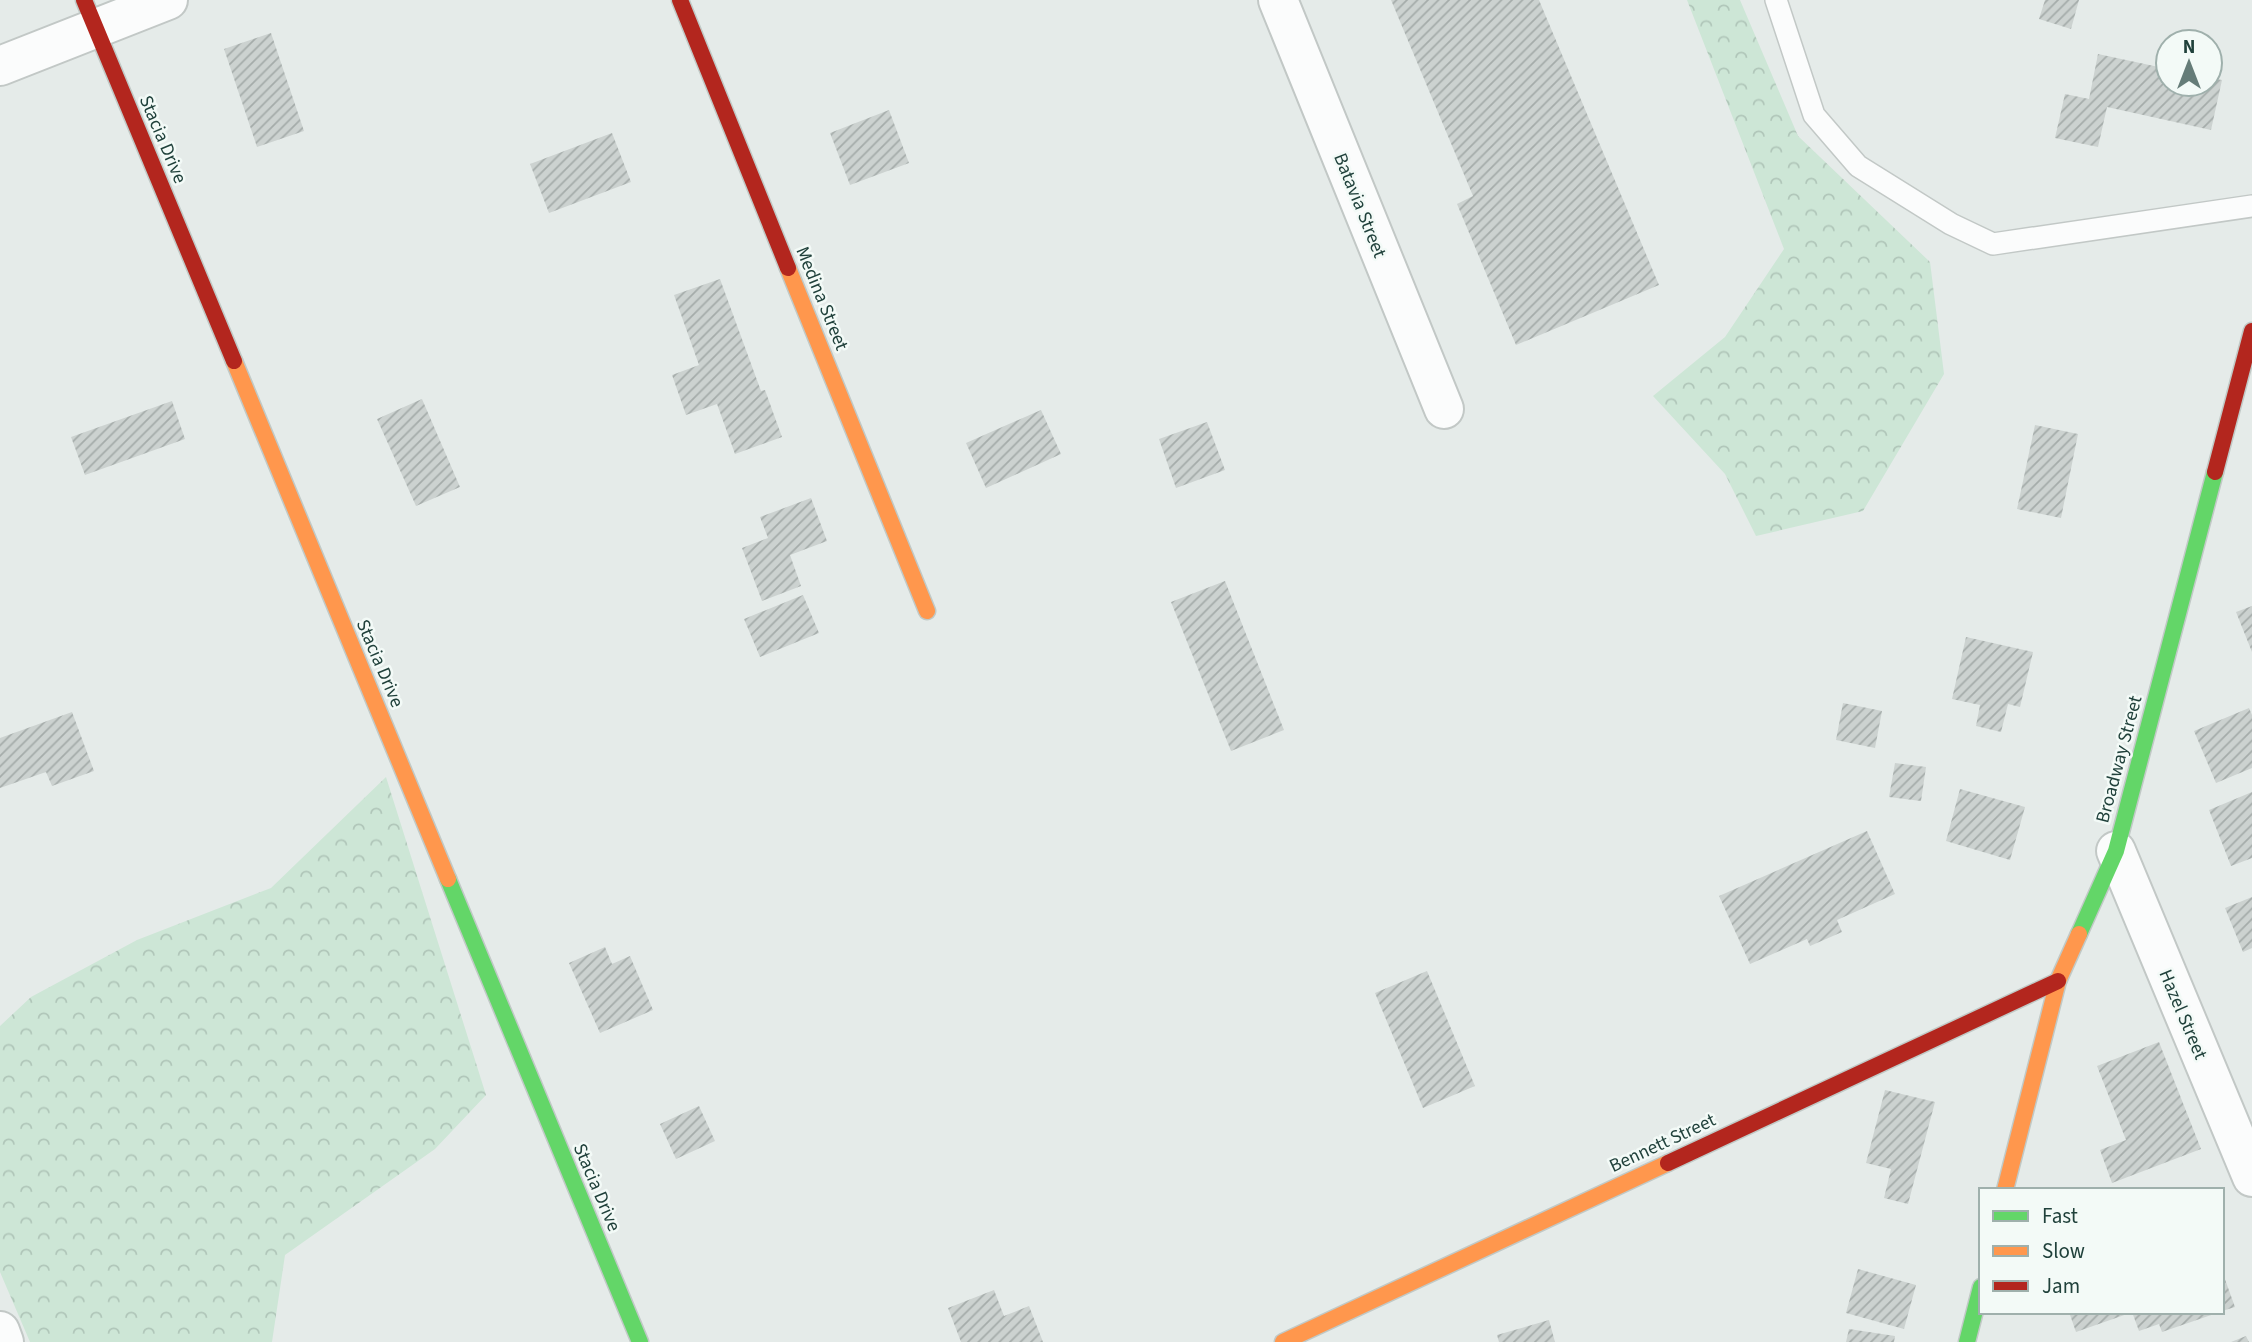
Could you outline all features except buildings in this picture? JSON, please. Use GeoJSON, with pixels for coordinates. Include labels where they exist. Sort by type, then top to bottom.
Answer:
{"type":"FeatureCollection","features":[{"type":"Feature","properties":{"kind":"street"},"geometry":{"type":"LineString","coordinates":[[0,66],[90,14],[168,0]]}},
{"type":"Feature","properties":{"kind":"street","name":"Medina Street"},"geometry":{"type":"LineString","coordinates":[[680,0],[927,611]]}},
{"type":"Feature","properties":{"kind":"street","name":"Batavia Street"},"geometry":{"type":"LineString","coordinates":[[1278,0],[1444,409]]}},
{"type":"Feature","properties":{"kind":"street","name":"Stacia Drive"},"geometry":{"type":"LineString","coordinates":[[90,14],[640,1342]]}},
{"type":"Feature","properties":{"kind":"street","name":"Broadway Street"},"geometry":{"type":"LineString","coordinates":[[2006,1188],[2058,981],[2116,851],[2252,331]]}},
{"type":"Feature","properties":{"kind":"street","name":"Hazel Street"},"geometry":{"type":"LineString","coordinates":[[2116,851],[2252,1177]]}},
{"type":"Feature","properties":{"kind":"street","name":"Bennett Street"},"geometry":{"type":"LineString","coordinates":[[1283,1342],[2058,981]]}},
{"type":"Feature","properties":{"kind":"street"},"geometry":{"type":"LineString","coordinates":[[1967,1342],[1979,1295]]}},
{"type":"Feature","properties":{"kind":"street"},"geometry":{"type":"LineString","coordinates":[[0,1331],[4,1342]]}},
{"type":"Feature","properties":{"kind":"lane"},"geometry":{"type":"LineString","coordinates":[[1776,0],[1814,115],[1858,166],[1951,224],[1993,244],[2252,206]]}},
{"type":"Feature","properties":{"kind":"green space"},"geometry":{"type":"Polygon","coordinates":[[[1687,0],[1740,0],[1798,136],[1930,262],[1944,374],[1863,511],[1756,536],[1725,474],[1653,396],[1725,337],[1784,249],[1687,0]]]}},
{"type":"Feature","properties":{"kind":"green space"},"geometry":{"type":"Polygon","coordinates":[[[386,777],[486,1095],[435,1149],[285,1255],[272,1342],[30,1342],[0,1272],[0,1026],[31,997],[137,940],[271,888],[386,777]]]}},
{"type":"Feature","properties":{"kind":"traffic: fast"},"geometry":{"type":"LineString","coordinates":[[2079,934],[2116,851],[2215,472]]}},
{"type":"Feature","properties":{"kind":"traffic: fast"},"geometry":{"type":"LineString","coordinates":[[448,879],[640,1342]]}},
{"type":"Feature","properties":{"kind":"traffic: fast"},"geometry":{"type":"LineString","coordinates":[[1967,1342],[1979,1295]]}},
{"type":"Feature","properties":{"kind":"traffic: slow"},"geometry":{"type":"LineString","coordinates":[[788,268],[927,611]]}},
{"type":"Feature","properties":{"kind":"traffic: slow"},"geometry":{"type":"LineString","coordinates":[[234,361],[448,879]]}},
{"type":"Feature","properties":{"kind":"traffic: slow"},"geometry":{"type":"LineString","coordinates":[[2006,1188],[2058,981],[2079,934]]}},
{"type":"Feature","properties":{"kind":"traffic: slow"},"geometry":{"type":"LineString","coordinates":[[1283,1342],[1668,1163]]}},
{"type":"Feature","properties":{"kind":"traffic: jam"},"geometry":{"type":"LineString","coordinates":[[84,0],[234,361]]}},
{"type":"Feature","properties":{"kind":"traffic: jam"},"geometry":{"type":"LineString","coordinates":[[680,0],[788,268]]}},
{"type":"Feature","properties":{"kind":"traffic: jam"},"geometry":{"type":"LineString","coordinates":[[2215,472],[2252,331]]}},
{"type":"Feature","properties":{"kind":"traffic: jam"},"geometry":{"type":"LineString","coordinates":[[1668,1163],[2058,981]]}}]}
